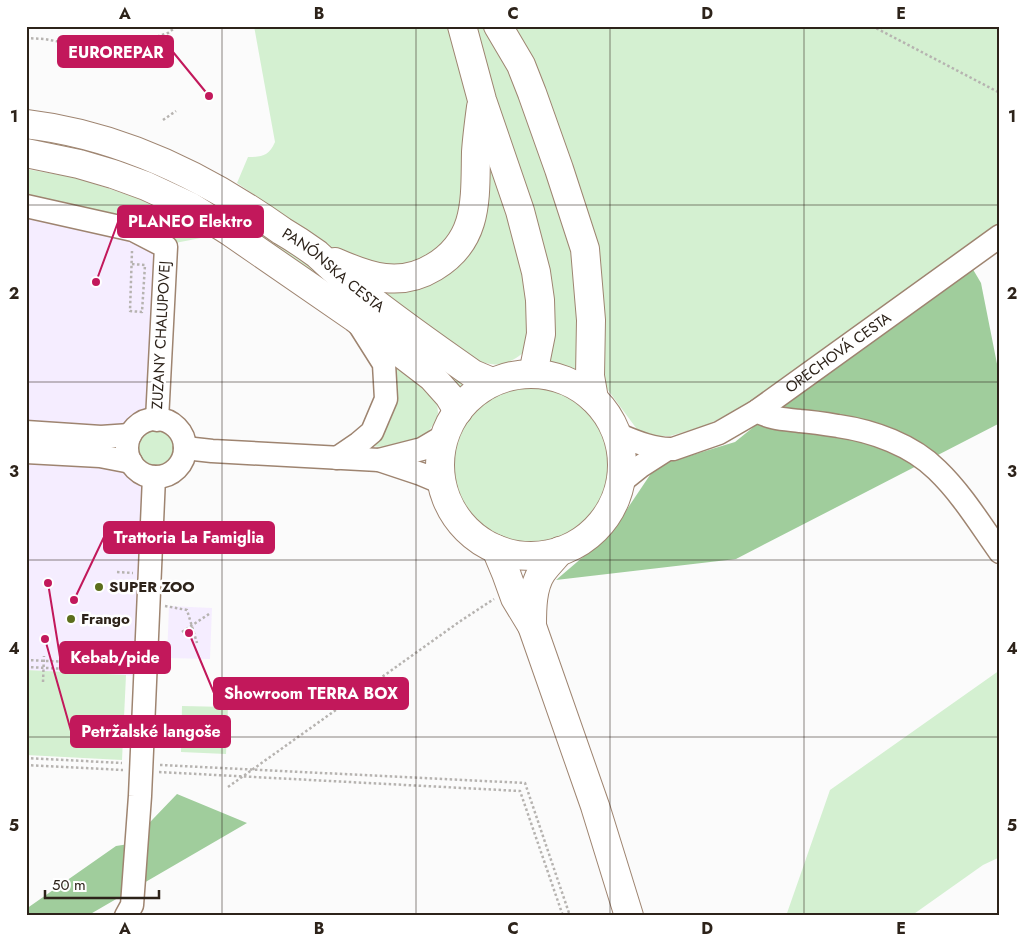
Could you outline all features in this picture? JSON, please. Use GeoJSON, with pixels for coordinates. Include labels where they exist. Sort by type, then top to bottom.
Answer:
{"type":"FeatureCollection","features":[{"type":"Feature","properties":{"kind":"main road"},"geometry":{"type":"LineString","coordinates":[[462,26],[482,100],[517,202],[536,272],[540,300],[541,334],[533,374]]}},
{"type":"Feature","properties":{"kind":"main road"},"geometry":{"type":"LineString","coordinates":[[498,26],[521,65],[532,93],[585,249],[591,320],[590,376],[594,399]]}},
{"type":"Feature","properties":{"kind":"main road"},"geometry":{"type":"LineString","coordinates":[[316,254],[367,275],[389,280],[407,278],[426,272],[444,261],[465,235],[474,205],[476,150],[482,100]]}},
{"type":"Feature","properties":{"kind":"main road","name":"PANÓNSKA CESTA"},"geometry":{"type":"LineString","coordinates":[[26,124],[96,138],[144,154],[165,163],[245,206],[316,254],[351,284],[432,345],[473,374],[492,382]]}},
{"type":"Feature","properties":{"kind":"main road","name":"PANÓNSKA CESTA"},"geometry":{"type":"LineString","coordinates":[[26,153],[97,168],[131,180],[175,199],[230,231],[355,318],[432,377],[449,396],[458,411]]}},
{"type":"Feature","properties":{"kind":"main road"},"geometry":{"type":"LineString","coordinates":[[533,374],[552,377],[570,383],[594,399],[605,412],[617,434],[622,458],[620,482],[615,500],[600,524],[579,542],[560,551],[527,555],[496,550],[478,540],[460,524],[448,504],[440,482],[440,458],[444,436],[458,411],[474,395],[492,382],[512,376],[533,374]]}},
{"type":"Feature","properties":{"kind":"main road"},"geometry":{"type":"LineString","coordinates":[[496,550],[506,572],[510,589],[532,626],[595,806],[628,915]]}},
{"type":"Feature","properties":{"kind":"main road"},"geometry":{"type":"LineString","coordinates":[[532,626],[535,588],[541,573],[560,551]]}},
{"type":"Feature","properties":{"kind":"street","name":"ZUZANY CHALUPOVEJ"},"geometry":{"type":"LineString","coordinates":[[26,206],[133,230],[166,247],[157,420]]}},
{"type":"Feature","properties":{"kind":"street","name":"ORECHOVÁ CESTA"},"geometry":{"type":"LineString","coordinates":[[666,450],[719,433],[756,411],[1000,236]]}},
{"type":"Feature","properties":{"kind":"street"},"geometry":{"type":"LineString","coordinates":[[337,458],[372,432],[386,399],[384,364],[355,318]]}},
{"type":"Feature","properties":{"kind":"street"},"geometry":{"type":"LineString","coordinates":[[756,411],[772,418],[831,425],[862,431],[909,448],[938,470],[1000,552]]}},
{"type":"Feature","properties":{"kind":"street","name":"ZUZANY CHALUPOVEJ"},"geometry":{"type":"LineString","coordinates":[[130,435],[142,423],[157,420],[166,421],[179,432],[185,448]]}},
{"type":"Feature","properties":{"kind":"street"},"geometry":{"type":"LineString","coordinates":[[26,432],[101,437],[130,435],[127,444],[127,454],[131,462],[136,470],[154,477],[163,476],[179,466],[185,448],[379,460],[440,482]]}},
{"type":"Feature","properties":{"kind":"street"},"geometry":{"type":"LineString","coordinates":[[617,434],[666,450]]}},
{"type":"Feature","properties":{"kind":"street"},"geometry":{"type":"LineString","coordinates":[[379,460],[422,449],[444,436]]}},
{"type":"Feature","properties":{"kind":"street"},"geometry":{"type":"LineString","coordinates":[[620,482],[666,450]]}},
{"type":"Feature","properties":{"kind":"street"},"geometry":{"type":"LineString","coordinates":[[26,452],[100,456],[131,462]]}},
{"type":"Feature","properties":{"kind":"street"},"geometry":{"type":"LineString","coordinates":[[126,916],[132,905],[141,767],[154,477]]}},
{"type":"Feature","properties":{"kind":"path"},"geometry":{"type":"LineString","coordinates":[[26,38],[111,52],[168,33],[177,26]]}},
{"type":"Feature","properties":{"kind":"path"},"geometry":{"type":"LineString","coordinates":[[872,26],[1000,93]]}},
{"type":"Feature","properties":{"kind":"path"},"geometry":{"type":"LineString","coordinates":[[163,120],[176,111]]}},
{"type":"Feature","properties":{"kind":"path"},"geometry":{"type":"LineString","coordinates":[[132,264],[145,265],[142,312],[130,311],[133,230]]}},
{"type":"Feature","properties":{"kind":"path"},"geometry":{"type":"LineString","coordinates":[[228,787],[459,622],[510,589]]}},
{"type":"Feature","properties":{"kind":"path"},"geometry":{"type":"LineString","coordinates":[[169,606],[187,610],[197,643]]}},
{"type":"Feature","properties":{"kind":"path"},"geometry":{"type":"LineString","coordinates":[[182,632],[209,614]]}},
{"type":"Feature","properties":{"kind":"path"},"geometry":{"type":"LineString","coordinates":[[26,660],[44,658],[71,662],[70,669]]}},
{"type":"Feature","properties":{"kind":"path"},"geometry":{"type":"LineString","coordinates":[[44,658],[44,682]]}},
{"type":"Feature","properties":{"kind":"path"},"geometry":{"type":"LineString","coordinates":[[26,667],[112,671]]}},
{"type":"Feature","properties":{"kind":"path"},"geometry":{"type":"LineString","coordinates":[[182,725],[220,726]]}},
{"type":"Feature","properties":{"kind":"path"},"geometry":{"type":"LineString","coordinates":[[26,758],[242,777],[520,791],[563,916]]}},
{"type":"Feature","properties":{"kind":"path"},"geometry":{"type":"LineString","coordinates":[[26,765],[252,770],[525,783],[570,916]]}},
{"type":"Feature","properties":{"kind":"shaded area"},"geometry":{"type":"Polygon","coordinates":[[[26,209],[161,240],[151,399],[123,449],[144,488],[137,676],[26,670],[26,209]]]}},
{"type":"Feature","properties":{"kind":"shaded area"},"geometry":{"type":"Polygon","coordinates":[[[169,606],[212,608],[210,659],[167,658],[169,606]]]}},
{"type":"Feature","properties":{"kind":"green space"},"geometry":{"type":"Polygon","coordinates":[[[254,26],[450,26],[468,90],[471,125],[460,232],[412,270],[344,256],[237,183],[248,157],[257,157],[268,153],[275,142],[254,26]]]}},
{"type":"Feature","properties":{"kind":"green space"},"geometry":{"type":"Polygon","coordinates":[[[474,26],[484,26],[509,68],[536,129],[579,276],[580,373],[548,361],[474,26]]]}},
{"type":"Feature","properties":{"kind":"green space"},"geometry":{"type":"Polygon","coordinates":[[[509,26],[1000,26],[1000,222],[772,392],[705,426],[670,436],[642,436],[602,382],[597,247],[509,26]]]}},
{"type":"Feature","properties":{"kind":"green space"},"geometry":{"type":"Polygon","coordinates":[[[486,133],[533,303],[526,351],[507,363],[501,364],[490,364],[473,360],[363,282],[442,272],[486,133]]]}},
{"type":"Feature","properties":{"kind":"green space"},"geometry":{"type":"Polygon","coordinates":[[[26,135],[101,151],[202,192],[287,247],[466,383],[458,390],[243,224],[26,142],[26,135]]]}},
{"type":"Feature","properties":{"kind":"green space"},"geometry":{"type":"Polygon","coordinates":[[[26,169],[77,178],[140,199],[206,237],[175,243],[26,198],[26,169]]]}},
{"type":"Feature","properties":{"kind":"green space"},"geometry":{"type":"Polygon","coordinates":[[[971,266],[981,283],[1000,379],[1000,423],[736,559],[556,580],[611,533],[656,466],[735,442],[818,375],[971,266]]]}},
{"type":"Feature","properties":{"kind":"green space"},"geometry":{"type":"Polygon","coordinates":[[[393,359],[432,391],[437,402],[438,413],[436,421],[425,436],[396,448],[370,446],[390,422],[398,394],[393,359]]]}},
{"type":"Feature","properties":{"kind":"green space"},"geometry":{"type":"Polygon","coordinates":[[[538,385],[568,394],[587,408],[597,420],[604,434],[609,449],[609,481],[604,496],[597,510],[587,522],[575,532],[553,542],[538,545],[522,545],[507,542],[485,532],[463,510],[451,481],[450,457],[453,442],[463,420],[485,398],[514,386],[538,385]]]}},
{"type":"Feature","properties":{"kind":"green space"},"geometry":{"type":"Polygon","coordinates":[[[160,428],[167,431],[173,437],[176,448],[175,456],[167,465],[160,468],[152,468],[145,465],[137,456],[136,444],[139,437],[148,429],[160,428]]]}},
{"type":"Feature","properties":{"kind":"green space"},"geometry":{"type":"Polygon","coordinates":[[[26,670],[126,675],[122,760],[26,755],[26,670]]]}},
{"type":"Feature","properties":{"kind":"green space"},"geometry":{"type":"Polygon","coordinates":[[[1000,670],[1000,857],[983,865],[911,916],[786,916],[830,790],[1000,670]]]}},
{"type":"Feature","properties":{"kind":"green space"},"geometry":{"type":"Polygon","coordinates":[[[182,706],[228,707],[226,754],[181,752],[182,706]]]}},
{"type":"Feature","properties":{"kind":"green space"},"geometry":{"type":"Polygon","coordinates":[[[177,794],[247,823],[87,916],[26,916],[26,909],[116,846],[129,844],[177,794]]]}},
{"type":"Feature","properties":{"kind":"place","name":"EUROREPAR"},"geometry":{"type":"Point","coordinates":[209,96]}},
{"type":"Feature","properties":{"kind":"place","name":"PLANEO Elektro"},"geometry":{"type":"Point","coordinates":[96,282]}},
{"type":"Feature","properties":{"kind":"place","name":"Kebab/pide"},"geometry":{"type":"Point","coordinates":[48,583]}},
{"type":"Feature","properties":{"kind":"place","name":"SUPER ZOO"},"geometry":{"type":"Point","coordinates":[99,587]}},
{"type":"Feature","properties":{"kind":"place","name":"Trattoria La Famiglia"},"geometry":{"type":"Point","coordinates":[74,600]}},
{"type":"Feature","properties":{"kind":"place","name":"Frango"},"geometry":{"type":"Point","coordinates":[71,619]}},
{"type":"Feature","properties":{"kind":"place","name":"Showroom TERRA BOX"},"geometry":{"type":"Point","coordinates":[189,633]}},
{"type":"Feature","properties":{"kind":"place","name":"Petržalské langoše"},"geometry":{"type":"Point","coordinates":[45,639]}}]}
